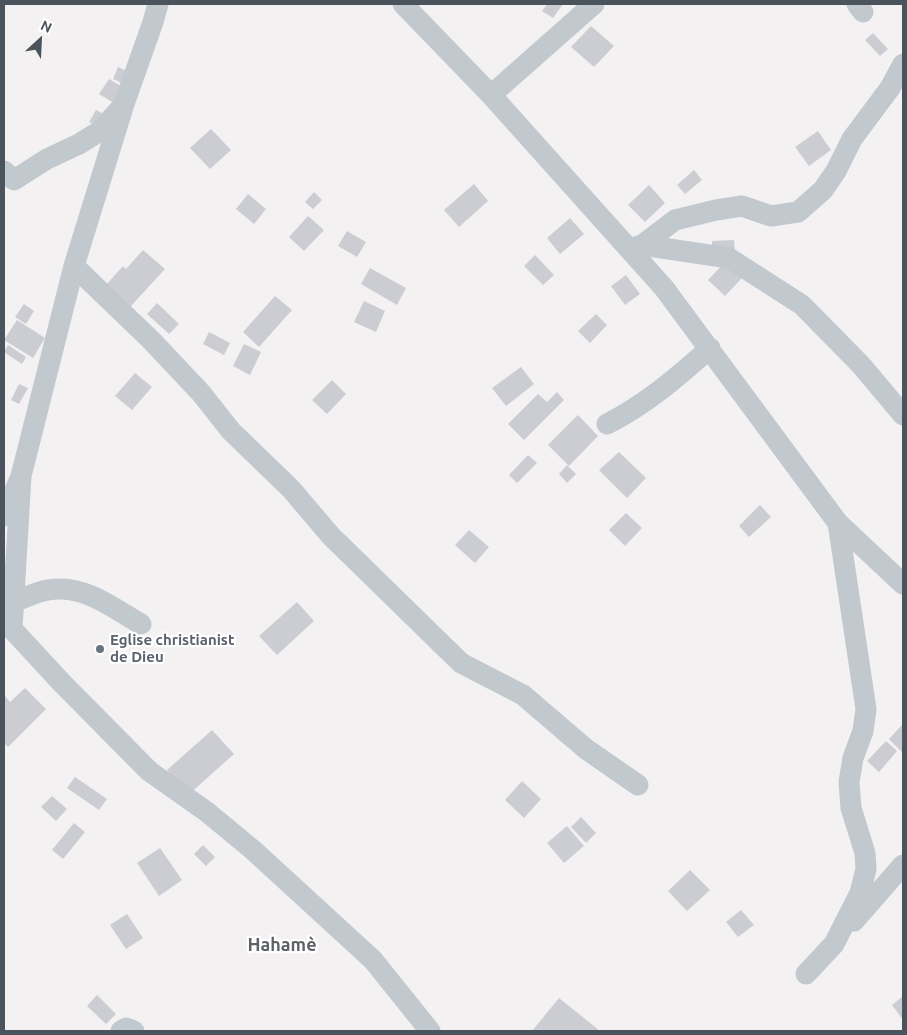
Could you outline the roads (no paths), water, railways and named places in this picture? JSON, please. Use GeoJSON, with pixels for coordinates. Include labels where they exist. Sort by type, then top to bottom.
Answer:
{"type":"FeatureCollection","features":[{"type":"Feature","properties":{"kind":"street"},"geometry":{"type":"LineString","coordinates":[[158,4],[154,22],[124,104],[74,266],[21,476],[9,600],[8,635],[61,682],[150,772],[207,812],[253,850],[373,960],[430,1031]]}},
{"type":"Feature","properties":{"kind":"street"},"geometry":{"type":"LineString","coordinates":[[403,4],[636,247],[664,288],[838,523],[903,584]]}},
{"type":"Feature","properties":{"kind":"street"},"geometry":{"type":"LineString","coordinates":[[491,95],[584,7]]}},
{"type":"Feature","properties":{"kind":"street"},"geometry":{"type":"LineString","coordinates":[[636,247],[675,220],[716,210],[742,206],[770,216],[798,212],[823,190],[836,171],[852,139],[890,88],[903,64]]}},
{"type":"Feature","properties":{"kind":"street"},"geometry":{"type":"LineString","coordinates":[[4,171],[14,180],[47,159],[79,144],[100,131],[124,104]]}},
{"type":"Feature","properties":{"kind":"street"},"geometry":{"type":"LineString","coordinates":[[636,247],[729,258],[802,305],[861,365],[903,415]]}},
{"type":"Feature","properties":{"kind":"street"},"geometry":{"type":"LineString","coordinates":[[74,266],[151,340],[201,393],[231,431],[291,489],[331,536],[461,663],[524,695],[586,750],[638,784]]}},
{"type":"Feature","properties":{"kind":"street"},"geometry":{"type":"LineString","coordinates":[[607,424],[626,414],[675,380],[710,348]]}},
{"type":"Feature","properties":{"kind":"street"},"geometry":{"type":"LineString","coordinates":[[4,516],[21,476]]}},
{"type":"Feature","properties":{"kind":"street"},"geometry":{"type":"LineString","coordinates":[[834,944],[860,893],[866,869],[865,853],[851,808],[849,782],[853,758],[863,731],[866,710],[838,523]]}},
{"type":"Feature","properties":{"kind":"street"},"geometry":{"type":"LineString","coordinates":[[9,600],[59,589],[86,593],[141,624]]}},
{"type":"Feature","properties":{"kind":"street"},"geometry":{"type":"LineString","coordinates":[[806,974],[903,865]]}},
{"type":"Feature","properties":{"kind":"street"},"geometry":{"type":"LineString","coordinates":[[121,1031],[126,1028],[134,1031]]}},
{"type":"Feature","properties":{"kind":"place","name":"Eglise christianist de Dieu"},"geometry":{"type":"Point","coordinates":[100,649]}},
{"type":"Feature","properties":{"kind":"district","name":"Hahamè"},"geometry":{"type":"Point","coordinates":[282,945]}}]}
